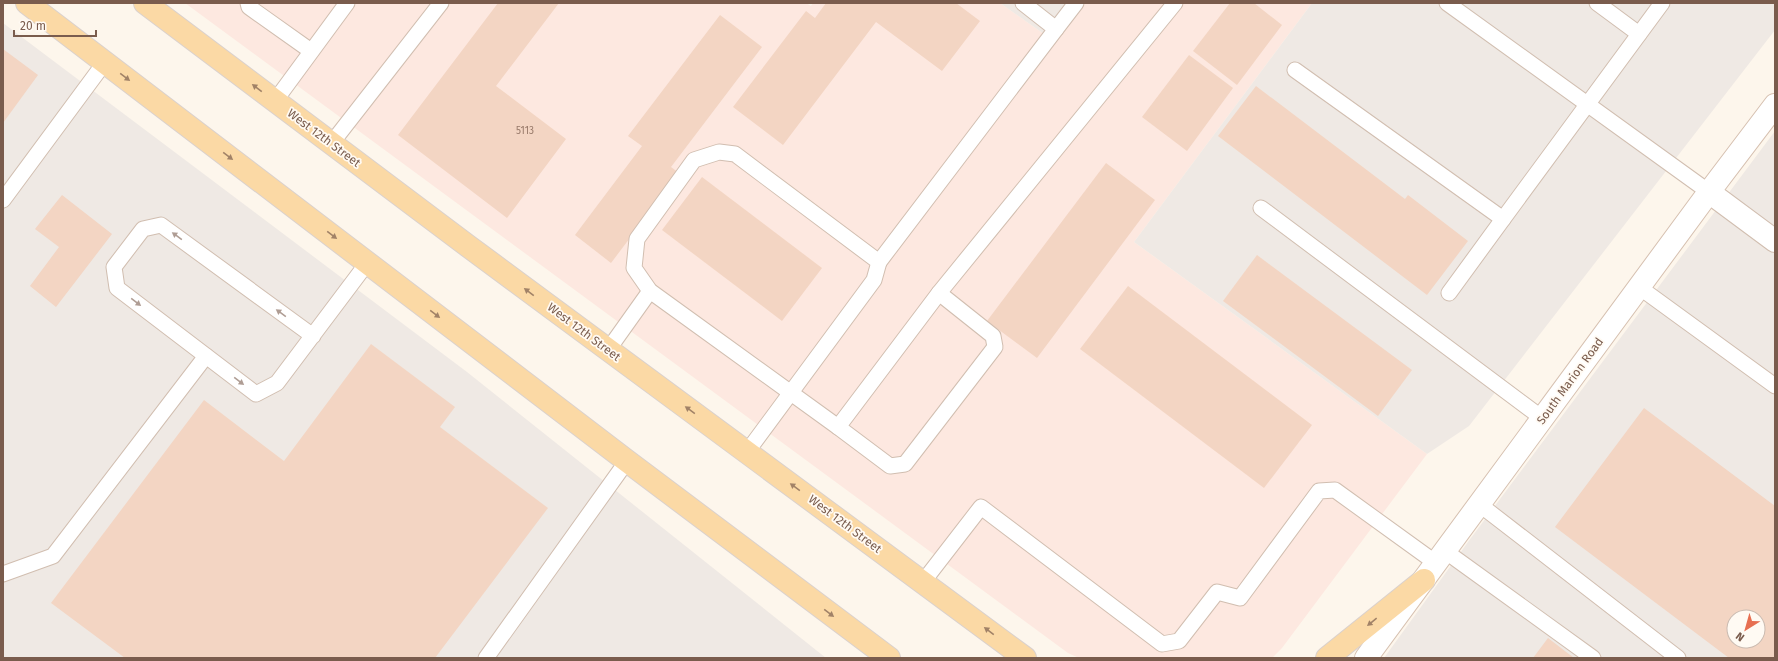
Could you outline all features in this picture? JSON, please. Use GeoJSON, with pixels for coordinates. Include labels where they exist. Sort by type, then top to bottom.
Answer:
{"type":"FeatureCollection","features":[{"type":"Feature","properties":{"kind":"main road"},"geometry":{"type":"LineString","coordinates":[[27,3],[883,656]]}},
{"type":"Feature","properties":{"kind":"main road","name":"West 12th Street"},"geometry":{"type":"LineString","coordinates":[[145,3],[331,144],[1024,657]]}},
{"type":"Feature","properties":{"kind":"main road","name":"South Marion Road"},"geometry":{"type":"LineString","coordinates":[[1366,658],[1709,192],[1775,105]]}},
{"type":"Feature","properties":{"kind":"main road"},"geometry":{"type":"LineString","coordinates":[[1709,192],[1775,241]]}},
{"type":"Feature","properties":{"kind":"main road"},"geometry":{"type":"LineString","coordinates":[[1327,658],[1435,565]]}},
{"type":"Feature","properties":{"kind":"lane"},"geometry":{"type":"LineString","coordinates":[[248,3],[249,6],[311,51]]}},
{"type":"Feature","properties":{"kind":"lane"},"geometry":{"type":"LineString","coordinates":[[274,101],[347,3]]}},
{"type":"Feature","properties":{"kind":"lane"},"geometry":{"type":"LineString","coordinates":[[331,144],[441,3]]}},
{"type":"Feature","properties":{"kind":"lane"},"geometry":{"type":"LineString","coordinates":[[1023,3],[1056,29]]}},
{"type":"Feature","properties":{"kind":"lane"},"geometry":{"type":"LineString","coordinates":[[747,452],[874,280],[879,262],[1076,3]]}},
{"type":"Feature","properties":{"kind":"lane"},"geometry":{"type":"LineString","coordinates":[[838,427],[939,293],[1175,3]]}},
{"type":"Feature","properties":{"kind":"lane"},"geometry":{"type":"LineString","coordinates":[[1447,3],[1709,192]]}},
{"type":"Feature","properties":{"kind":"lane"},"geometry":{"type":"LineString","coordinates":[[1597,3],[1639,34]]}},
{"type":"Feature","properties":{"kind":"lane"},"geometry":{"type":"LineString","coordinates":[[1449,293],[1587,103],[1662,3]]}},
{"type":"Feature","properties":{"kind":"lane"},"geometry":{"type":"LineString","coordinates":[[3,200],[105,62]]}},
{"type":"Feature","properties":{"kind":"lane"},"geometry":{"type":"LineString","coordinates":[[1296,70],[1503,219]]}},
{"type":"Feature","properties":{"kind":"lane"},"geometry":{"type":"LineString","coordinates":[[879,262],[735,154],[719,152],[694,160],[637,240],[634,268],[650,291],[890,466],[904,464],[995,347],[993,336],[939,293]]}},
{"type":"Feature","properties":{"kind":"lane"},"geometry":{"type":"LineString","coordinates":[[1261,208],[1542,418]]}},
{"type":"Feature","properties":{"kind":"lane"},"geometry":{"type":"LineString","coordinates":[[313,336],[162,225],[143,229],[114,266],[117,288],[256,394],[277,384],[313,336],[368,262]]}},
{"type":"Feature","properties":{"kind":"lane"},"geometry":{"type":"LineString","coordinates":[[1639,287],[1775,386]]}},
{"type":"Feature","properties":{"kind":"lane"},"geometry":{"type":"LineString","coordinates":[[608,350],[650,291]]}},
{"type":"Feature","properties":{"kind":"lane"},"geometry":{"type":"LineString","coordinates":[[3,574],[53,556],[206,356]]}},
{"type":"Feature","properties":{"kind":"lane"},"geometry":{"type":"LineString","coordinates":[[486,658],[627,461]]}},
{"type":"Feature","properties":{"kind":"lane"},"geometry":{"type":"LineString","coordinates":[[923,582],[981,507],[1162,644],[1179,641],[1217,592],[1240,598],[1319,491],[1335,490],[1435,565],[1593,658]]}},
{"type":"Feature","properties":{"kind":"lane"},"geometry":{"type":"LineString","coordinates":[[1479,504],[1678,658]]}},
{"type":"Feature","properties":{"kind":"shaded area"},"geometry":{"type":"Polygon","coordinates":[[[185,3],[806,3],[811,6],[813,3],[1000,3],[1044,34],[1066,3],[1312,3],[1134,242],[1427,454],[1282,648],[1272,658],[1079,658],[1068,653],[185,3]]]}},
{"type":"Feature","properties":{"kind":"shaded area"},"geometry":{"type":"Polygon","coordinates":[[[1000,3],[1066,3],[1044,34],[1000,3]]]}},
{"type":"Feature","properties":{"kind":"shaded area"},"geometry":{"type":"Polygon","coordinates":[[[1312,3],[1775,3],[1775,30],[1469,426],[1427,454],[1134,242],[1312,3]]]}},
{"type":"Feature","properties":{"kind":"shaded area"},"geometry":{"type":"Polygon","coordinates":[[[3,23],[467,372],[826,658],[3,658],[3,23]]]}},
{"type":"Feature","properties":{"kind":"shaded area"},"geometry":{"type":"Polygon","coordinates":[[[1775,131],[1775,658],[1384,658],[1468,542],[1775,131]]]}},
{"type":"Feature","properties":{"kind":"building"},"geometry":{"type":"Polygon","coordinates":[[[498,3],[559,3],[496,86],[566,139],[507,218],[398,135],[498,3]]]}},
{"type":"Feature","properties":{"kind":"building"},"geometry":{"type":"Polygon","coordinates":[[[826,3],[956,3],[980,21],[942,71],[876,22],[783,145],[733,107],[806,11],[815,18],[826,3]]]}},
{"type":"Feature","properties":{"kind":"building"},"geometry":{"type":"Polygon","coordinates":[[[1230,3],[1254,3],[1282,25],[1237,85],[1193,51],[1230,3]]]}},
{"type":"Feature","properties":{"kind":"building"},"geometry":{"type":"Polygon","coordinates":[[[720,15],[762,47],[671,167],[679,173],[611,263],[575,235],[642,146],[628,136],[720,15]]]}},
{"type":"Feature","properties":{"kind":"building"},"geometry":{"type":"Polygon","coordinates":[[[3,49],[38,75],[3,123],[3,49]]]}},
{"type":"Feature","properties":{"kind":"building"},"geometry":{"type":"Polygon","coordinates":[[[1189,55],[1233,88],[1187,151],[1142,117],[1189,55]]]}},
{"type":"Feature","properties":{"kind":"building"},"geometry":{"type":"Polygon","coordinates":[[[1256,86],[1405,199],[1408,195],[1468,241],[1427,295],[1218,136],[1256,86]]]}},
{"type":"Feature","properties":{"kind":"building"},"geometry":{"type":"Polygon","coordinates":[[[1106,163],[1155,200],[1037,358],[987,321],[1106,163]]]}},
{"type":"Feature","properties":{"kind":"building"},"geometry":{"type":"Polygon","coordinates":[[[702,177],[822,268],[782,321],[662,230],[702,177]]]}},
{"type":"Feature","properties":{"kind":"building"},"geometry":{"type":"Polygon","coordinates":[[[62,195],[112,234],[56,307],[30,286],[59,247],[35,229],[62,195]]]}},
{"type":"Feature","properties":{"kind":"building"},"geometry":{"type":"Polygon","coordinates":[[[1257,255],[1412,370],[1378,416],[1223,301],[1257,255]]]}},
{"type":"Feature","properties":{"kind":"building"},"geometry":{"type":"Polygon","coordinates":[[[1128,286],[1312,425],[1264,488],[1080,349],[1128,286]]]}},
{"type":"Feature","properties":{"kind":"building"},"geometry":{"type":"Polygon","coordinates":[[[371,344],[455,407],[440,427],[548,508],[435,658],[125,658],[51,603],[204,400],[284,461],[371,344]]]}},
{"type":"Feature","properties":{"kind":"building"},"geometry":{"type":"Polygon","coordinates":[[[1644,408],[1775,506],[1775,658],[1729,658],[1555,527],[1644,408]]]}},
{"type":"Feature","properties":{"kind":"building"},"geometry":{"type":"Polygon","coordinates":[[[1548,638],[1574,658],[1533,658],[1548,638]]]}}]}
